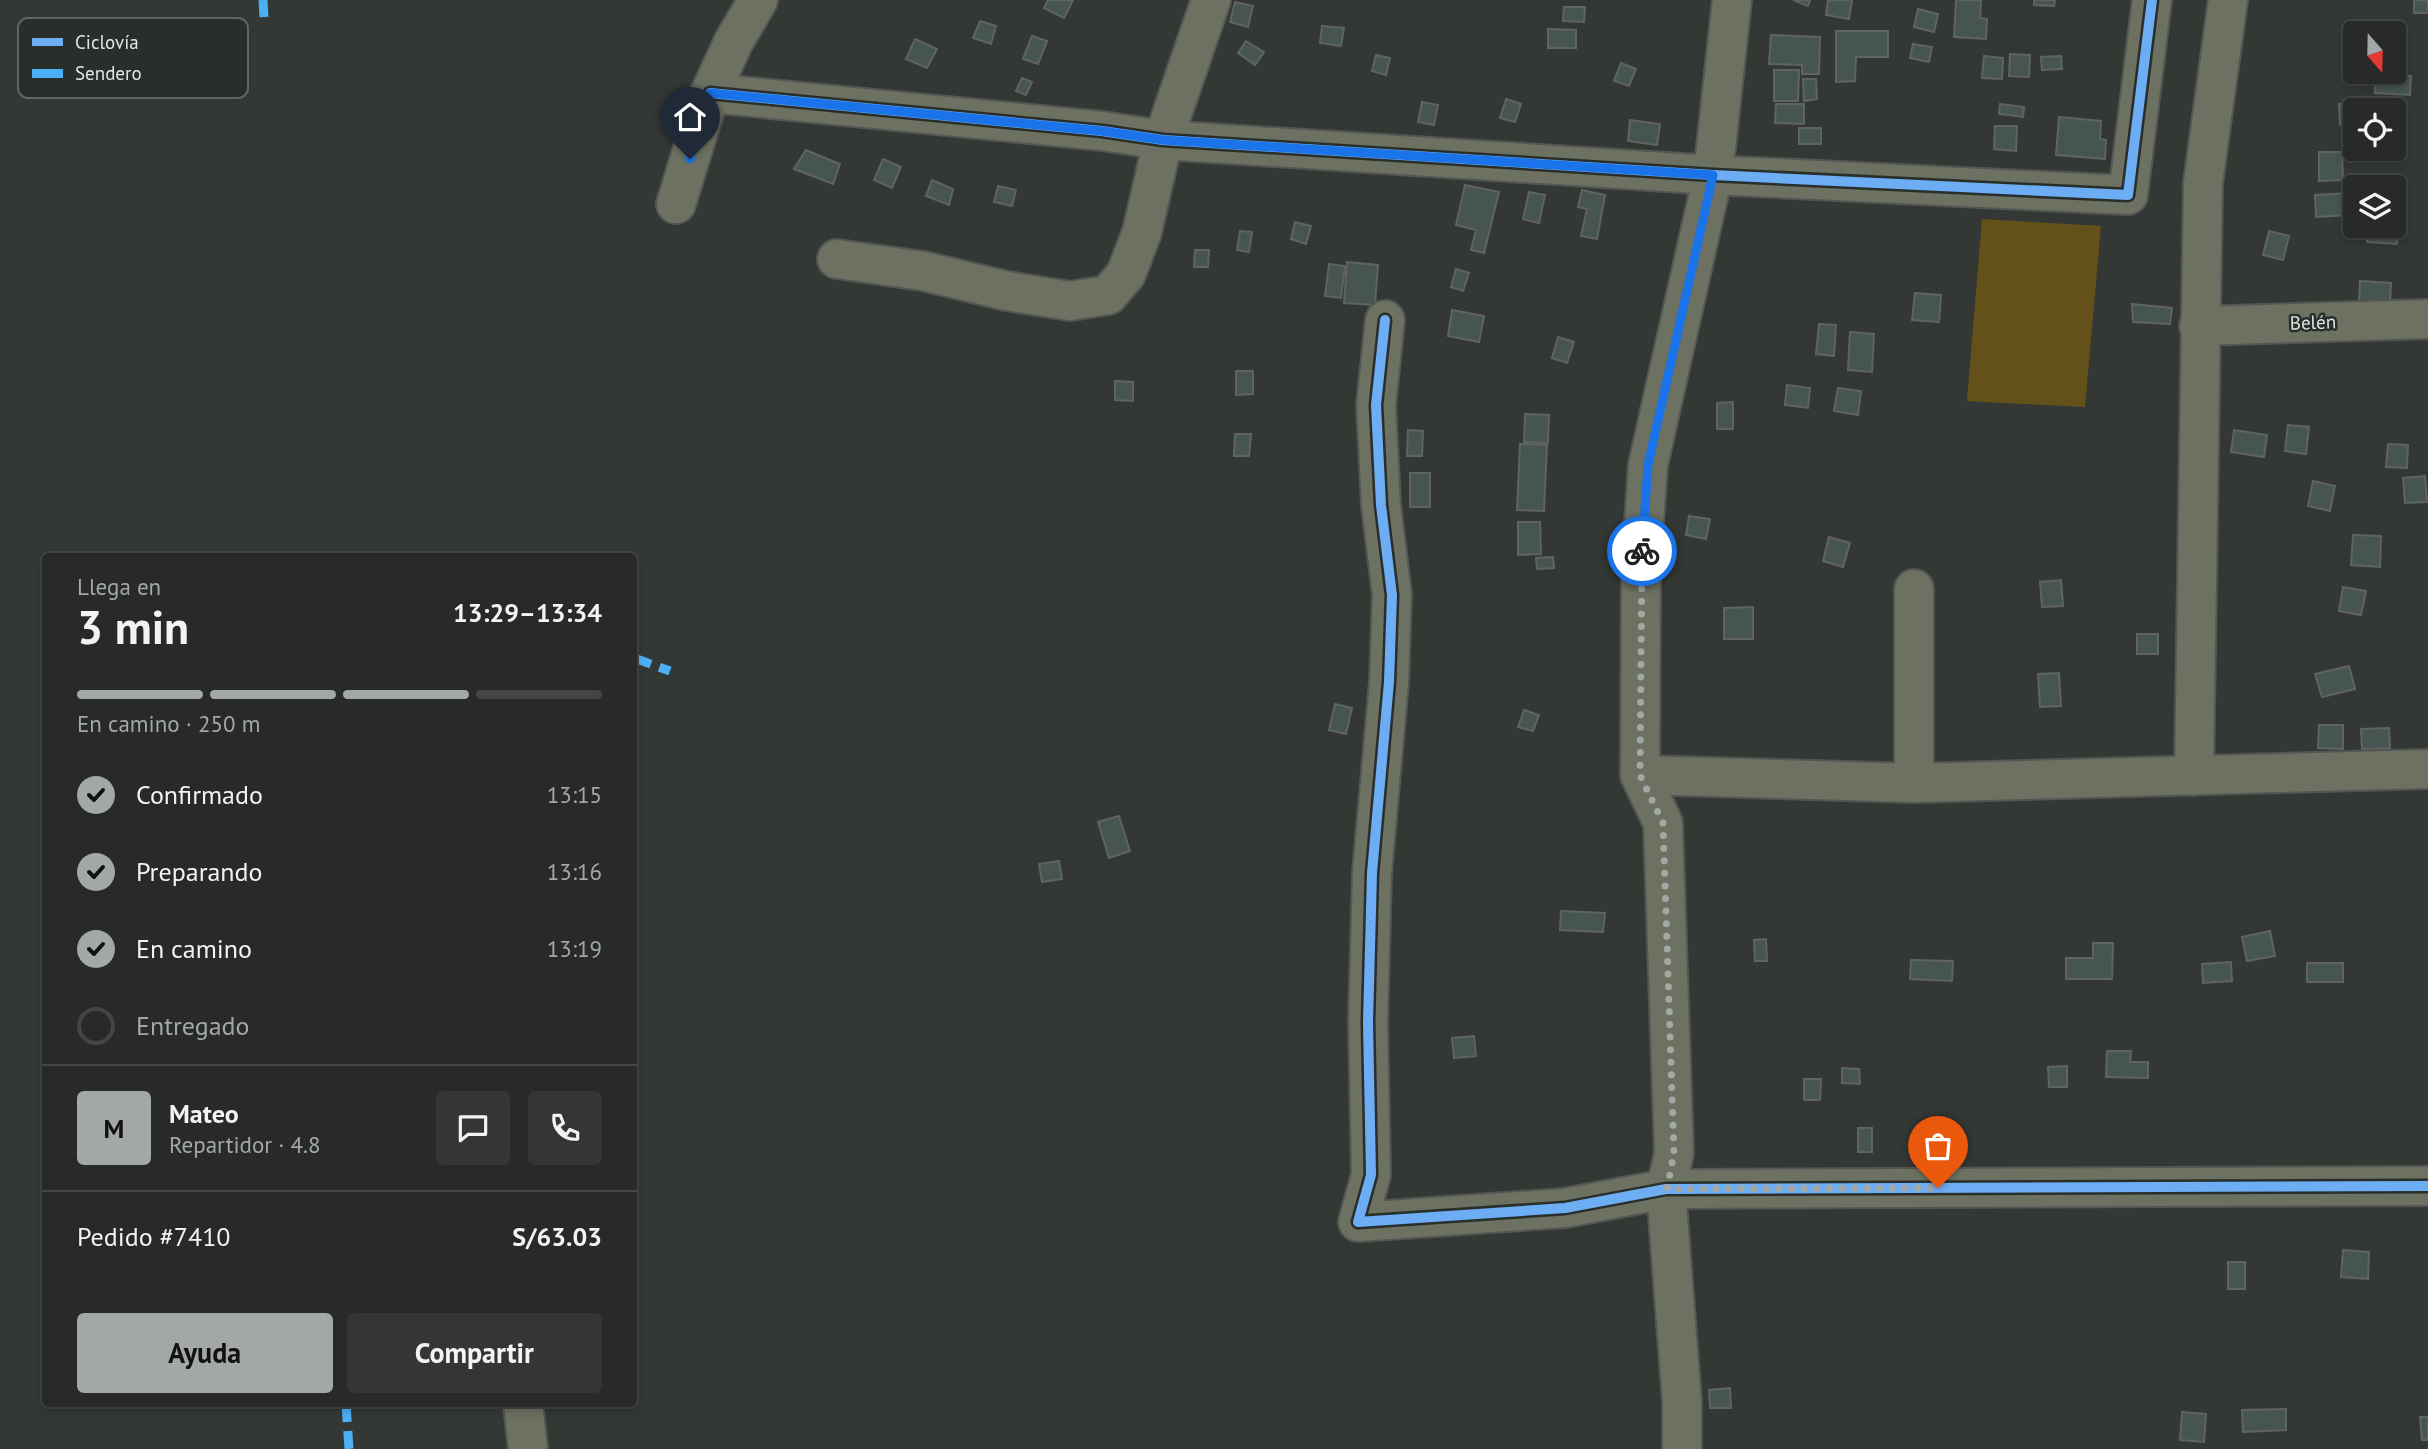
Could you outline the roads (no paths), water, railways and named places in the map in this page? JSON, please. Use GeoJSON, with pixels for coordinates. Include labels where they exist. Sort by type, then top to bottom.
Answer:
{"type":"FeatureCollection","features":[{"type":"Feature","properties":{"kind":"street"},"geometry":{"type":"LineString","coordinates":[[676,204],[710,93],[734,41],[758,0]]}},
{"type":"Feature","properties":{"kind":"street"},"geometry":{"type":"LineString","coordinates":[[837,259],[923,271],[1007,292],[1070,301],[1108,295],[1126,274],[1142,232],[1163,140],[1211,0]]}},
{"type":"Feature","properties":{"kind":"street"},"geometry":{"type":"LineString","coordinates":[[1682,1449],[1682,1402],[1667,1189],[1674,1153],[1663,823],[1640,775],[1641,565],[1648,465],[1713,175],[1732,0]]}},
{"type":"Feature","properties":{"kind":"street"},"geometry":{"type":"LineString","coordinates":[[710,93],[1102,131],[1163,140],[1713,175],[2128,195],[2152,0]]}},
{"type":"Feature","properties":{"kind":"street"},"geometry":{"type":"LineString","coordinates":[[2194,776],[2203,183],[2228,0]]}},
{"type":"Feature","properties":{"kind":"street","name":"Belén"},"geometry":{"type":"LineString","coordinates":[[2199,326],[2428,318]]}},
{"type":"Feature","properties":{"kind":"street"},"geometry":{"type":"LineString","coordinates":[[1385,320],[1376,405],[1381,505],[1392,595],[1389,682],[1372,886],[1368,1022],[1371,1175],[1358,1222],[1565,1208],[1667,1189],[2428,1186]]}},
{"type":"Feature","properties":{"kind":"street"},"geometry":{"type":"LineString","coordinates":[[1914,589],[1914,783]]}},
{"type":"Feature","properties":{"kind":"street"},"geometry":{"type":"LineString","coordinates":[[1640,775],[1914,783],[2428,769]]}},
{"type":"Feature","properties":{"kind":"street"},"geometry":{"type":"LineString","coordinates":[[523,1407],[528,1449]]}}]}
